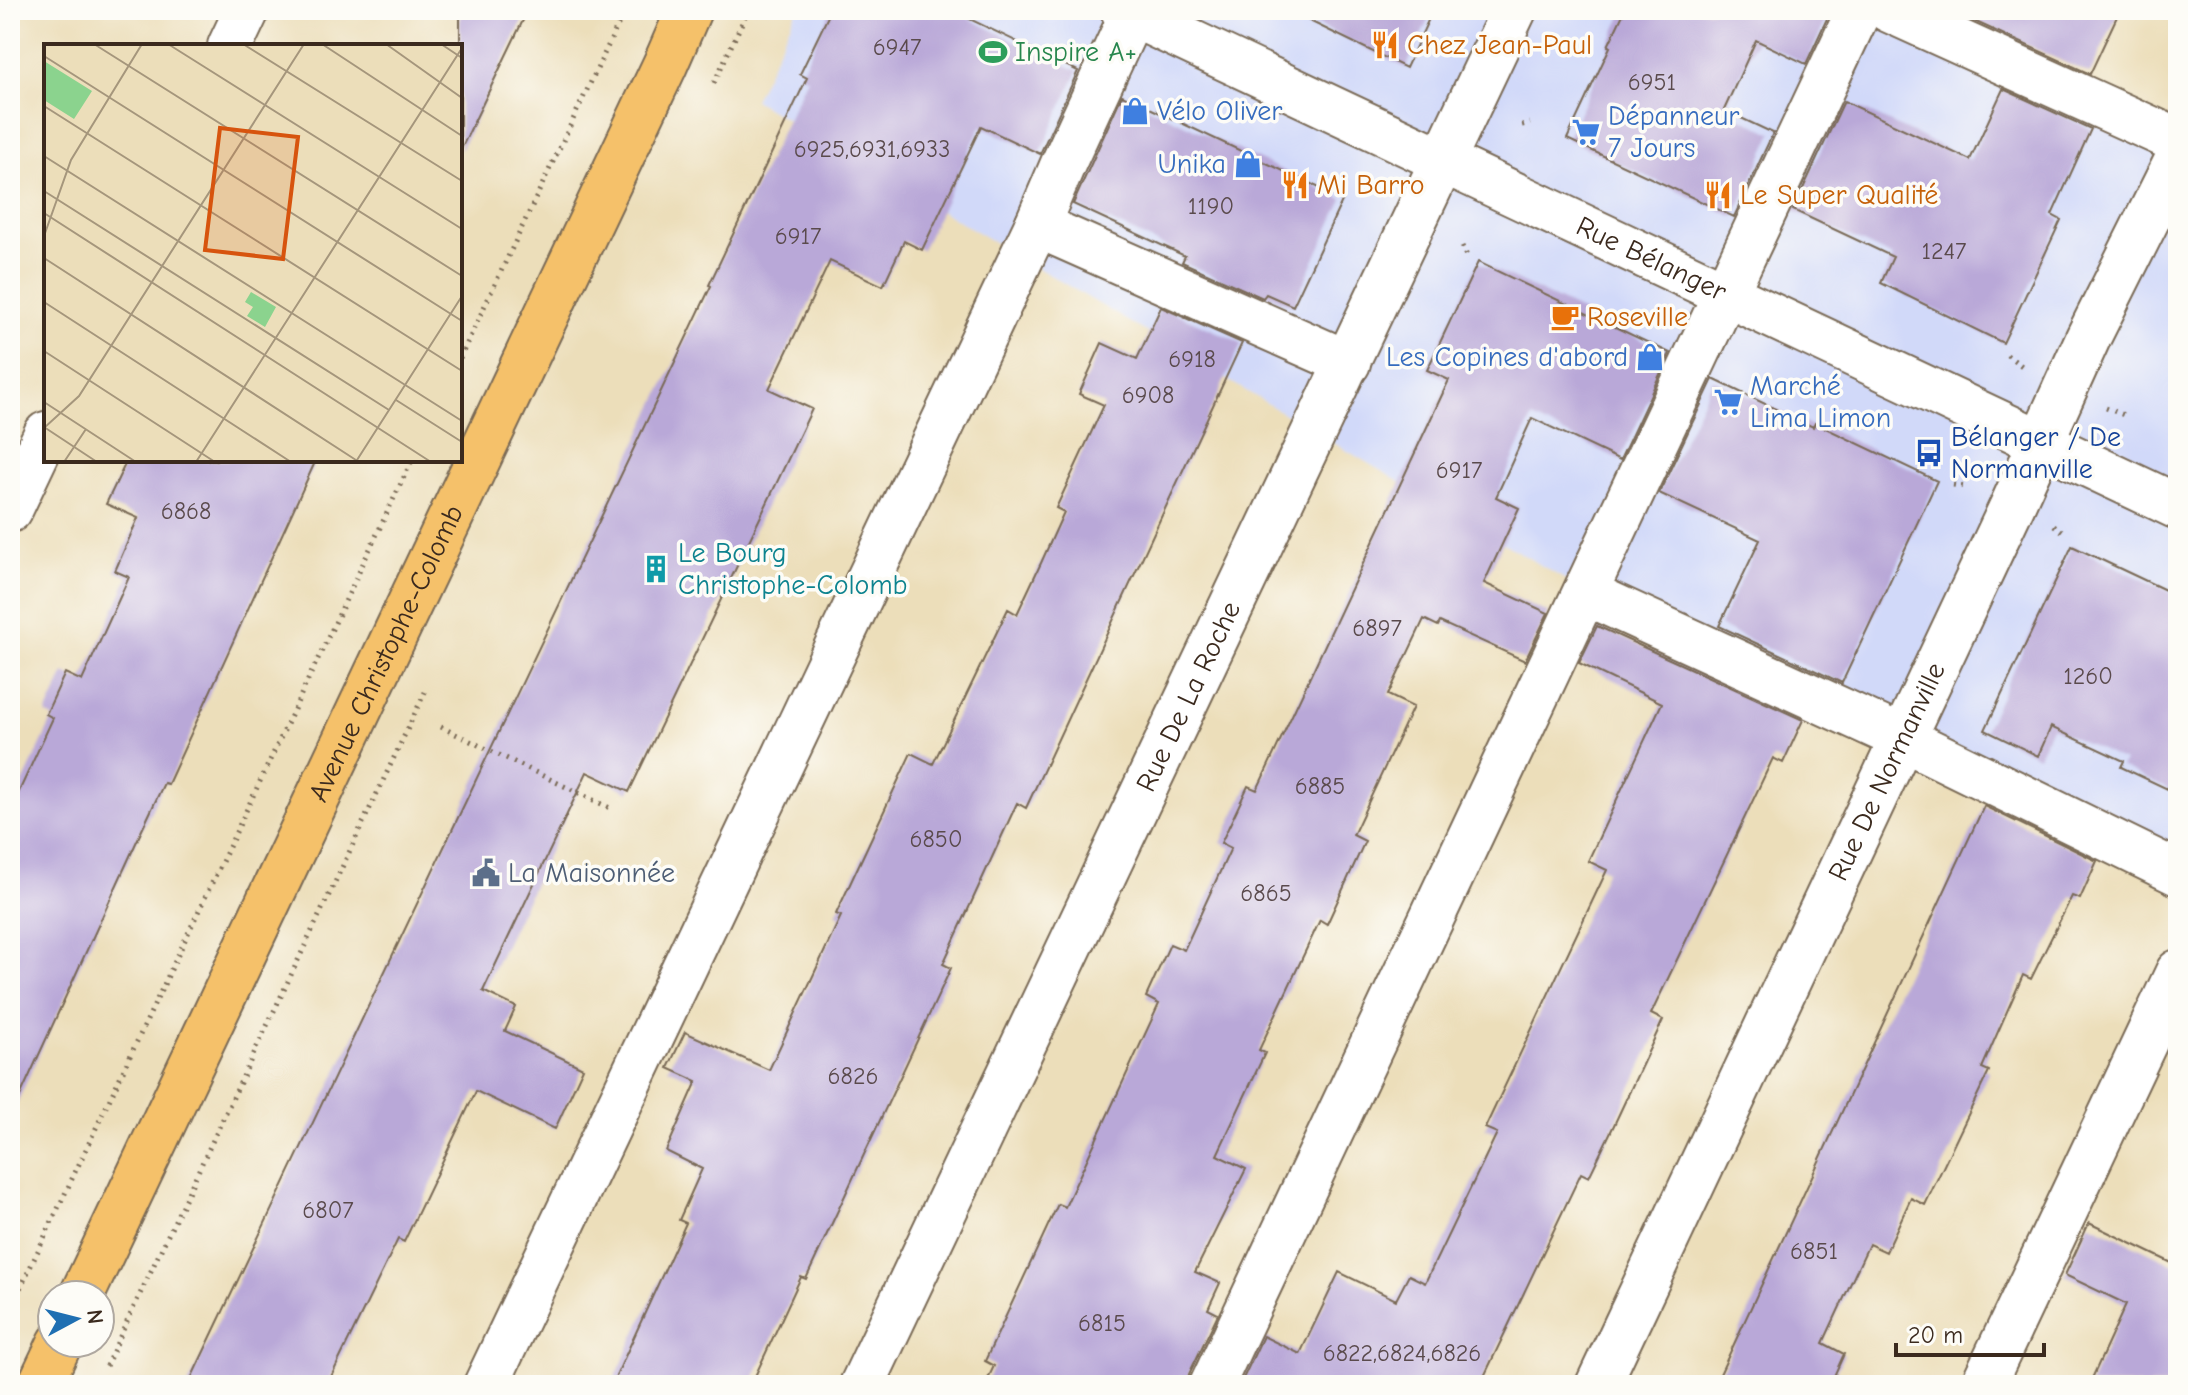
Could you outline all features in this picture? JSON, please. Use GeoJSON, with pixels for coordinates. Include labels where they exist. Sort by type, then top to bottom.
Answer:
{"type":"FeatureCollection","features":[{"type":"Feature","properties":{"kind":"main road","name":"Avenue Christophe-Colomb"},"geometry":{"type":"LineString","coordinates":[[90,1279],[689,10]]}},
{"type":"Feature","properties":{"kind":"main road"},"geometry":{"type":"LineString","coordinates":[[40,1385],[52,1359]]}},
{"type":"Feature","properties":{"kind":"street"},"geometry":{"type":"LineString","coordinates":[[231,44],[247,10]]}},
{"type":"Feature","properties":{"kind":"street","name":"Rue De La Roche"},"geometry":{"type":"LineString","coordinates":[[862,1385],[1514,10]]}},
{"type":"Feature","properties":{"kind":"street"},"geometry":{"type":"LineString","coordinates":[[1212,1385],[1859,10]]}},
{"type":"Feature","properties":{"kind":"street"},"geometry":{"type":"LineString","coordinates":[[1889,10],[2178,141]]}},
{"type":"Feature","properties":{"kind":"street"},"geometry":{"type":"LineString","coordinates":[[486,1385],[1037,225],[1130,12]]}},
{"type":"Feature","properties":{"kind":"street","name":"Rue Bélanger"},"geometry":{"type":"LineString","coordinates":[[1130,12],[2178,507]]}},
{"type":"Feature","properties":{"kind":"street","name":"Rue De Normanville"},"geometry":{"type":"LineString","coordinates":[[1598,1385],[2088,338],[2178,158]]}},
{"type":"Feature","properties":{"kind":"street"},"geometry":{"type":"LineString","coordinates":[[1037,225],[1348,363]]}},
{"type":"Feature","properties":{"kind":"street"},"geometry":{"type":"LineString","coordinates":[[10,510],[44,438]]}},
{"type":"Feature","properties":{"kind":"street"},"geometry":{"type":"LineString","coordinates":[[1586,593],[1902,738],[2178,873]]}},
{"type":"Feature","properties":{"kind":"street"},"geometry":{"type":"LineString","coordinates":[[1983,1385],[2178,972]]}},
{"type":"Feature","properties":{"kind":"path"},"geometry":{"type":"LineString","coordinates":[[462,354],[625,10]]}},
{"type":"Feature","properties":{"kind":"path"},"geometry":{"type":"LineString","coordinates":[[1522,125],[1530,123]]}},
{"type":"Feature","properties":{"kind":"path"},"geometry":{"type":"LineString","coordinates":[[1462,246],[1467,256]]}},
{"type":"Feature","properties":{"kind":"path"},"geometry":{"type":"LineString","coordinates":[[2007,355],[2031,372]]}},
{"type":"Feature","properties":{"kind":"path"},"geometry":{"type":"LineString","coordinates":[[10,1310],[411,462]]}},
{"type":"Feature","properties":{"kind":"path"},"geometry":{"type":"LineString","coordinates":[[1953,485],[1967,487]]}},
{"type":"Feature","properties":{"kind":"path"},"geometry":{"type":"LineString","coordinates":[[2054,524],[2066,534]]}},
{"type":"Feature","properties":{"kind":"path"},"geometry":{"type":"LineString","coordinates":[[441,727],[610,808]]}},
{"type":"Feature","properties":{"kind":"shaded area"},"geometry":{"type":"Polygon","coordinates":[[[797,10],[1901,10],[2178,141],[2178,867],[1586,592],[754,100],[797,10]]]}},
{"type":"Feature","properties":{"kind":"building"},"geometry":{"type":"Polygon","coordinates":[[[460,10],[528,10],[462,147],[462,44],[460,10]]]}},
{"type":"Feature","properties":{"kind":"building"},"geometry":{"type":"Polygon","coordinates":[[[831,10],[951,10],[1078,71],[1040,154],[981,126],[922,250],[904,241],[883,286],[830,261],[769,389],[812,409],[629,792],[587,772],[483,991],[516,1007],[505,1031],[583,1068],[555,1129],[476,1091],[404,1242],[398,1239],[327,1385],[188,1385],[711,286],[807,78],[800,74],[831,10]]]}},
{"type":"Feature","properties":{"kind":"building"},"geometry":{"type":"Polygon","coordinates":[[[1287,10],[1433,10],[1406,68],[1287,10]]]}},
{"type":"Feature","properties":{"kind":"building"},"geometry":{"type":"Polygon","coordinates":[[[1625,10],[1831,10],[1806,64],[1756,40],[1724,110],[1773,133],[1734,217],[1567,139],[1625,10]]]}},
{"type":"Feature","properties":{"kind":"building"},"geometry":{"type":"Polygon","coordinates":[[[1950,10],[2120,10],[2090,74],[1950,10]]]}},
{"type":"Feature","properties":{"kind":"building"},"geometry":{"type":"Polygon","coordinates":[[[2003,89],[2091,129],[2052,215],[2061,220],[2003,343],[1881,283],[1893,257],[1793,210],[1844,101],[1970,160],[2003,89]]]}},
{"type":"Feature","properties":{"kind":"building"},"geometry":{"type":"Polygon","coordinates":[[[1122,95],[1343,199],[1293,306],[1266,294],[1263,298],[1182,262],[1185,256],[1073,204],[1122,95]]]}},
{"type":"Feature","properties":{"kind":"building"},"geometry":{"type":"Polygon","coordinates":[[[1478,262],[1670,353],[1620,460],[1532,418],[1496,497],[1519,508],[1484,583],[1548,613],[1525,661],[1440,622],[1438,626],[1424,619],[1388,695],[1413,707],[1353,835],[1365,841],[1327,924],[1320,920],[1259,1050],[1265,1053],[1217,1155],[1246,1169],[1195,1272],[1220,1283],[1208,1309],[1218,1314],[1189,1374],[1187,1385],[985,1385],[994,1366],[985,1361],[1058,1204],[1065,1207],[1159,1004],[1146,997],[1170,944],[1184,950],[1231,848],[1221,843],[1248,786],[1257,790],[1449,380],[1427,370],[1478,262]]]}},
{"type":"Feature","properties":{"kind":"building"},"geometry":{"type":"Polygon","coordinates":[[[1161,307],[1242,343],[1026,808],[1017,803],[943,964],[951,968],[806,1279],[801,1277],[751,1385],[612,1385],[686,1223],[679,1220],[702,1169],[666,1151],[697,1081],[668,1068],[685,1032],[769,1070],[841,916],[836,914],[911,753],[933,764],[1008,609],[1017,614],[1041,563],[1064,512],[1056,508],[1104,405],[1079,394],[1102,343],[1137,359],[1161,307]]]}},
{"type":"Feature","properties":{"kind":"building"},"geometry":{"type":"Polygon","coordinates":[[[1713,379],[1937,481],[1842,683],[1719,626],[1760,540],[1659,493],[1713,379]]]}},
{"type":"Feature","properties":{"kind":"building"},"geometry":{"type":"Polygon","coordinates":[[[126,462],[315,462],[168,784],[164,783],[10,1118],[10,811],[53,718],[46,714],[65,673],[82,681],[129,577],[115,571],[138,518],[106,504],[126,462]]]}},
{"type":"Feature","properties":{"kind":"building"},"geometry":{"type":"Polygon","coordinates":[[[2072,546],[2178,596],[2178,794],[2121,767],[2124,761],[2051,727],[2038,756],[1985,730],[2072,546]]]}},
{"type":"Feature","properties":{"kind":"building"},"geometry":{"type":"Polygon","coordinates":[[[1597,626],[1803,720],[1783,763],[1773,758],[1651,1014],[1663,1020],[1614,1125],[1589,1177],[1581,1173],[1480,1385],[1240,1385],[1263,1336],[1300,1354],[1339,1272],[1396,1300],[1409,1275],[1425,1283],[1497,1133],[1485,1128],[1607,870],[1588,861],[1662,703],[1579,663],[1597,626]]]}},
{"type":"Feature","properties":{"kind":"building"},"geometry":{"type":"Polygon","coordinates":[[[1984,806],[2097,861],[2080,899],[2072,896],[2031,979],[2023,975],[1982,1068],[1989,1071],[1925,1205],[1911,1198],[1886,1252],[1869,1244],[1823,1343],[1844,1354],[1830,1385],[1715,1385],[1984,806]]]}},
{"type":"Feature","properties":{"kind":"building"},"geometry":{"type":"Polygon","coordinates":[[[2089,1223],[2178,1266],[2178,1385],[2089,1385],[2126,1304],[2065,1275],[2089,1223]]]}},
{"type":"Feature","properties":{"kind":"place","name":"Chez Jean-Paul"},"geometry":{"type":"Point","coordinates":[1385,45]}},
{"type":"Feature","properties":{"kind":"place","name":"Inspire A+"},"geometry":{"type":"Point","coordinates":[993,52]}},
{"type":"Feature","properties":{"kind":"place","name":"Vélo Oliver"},"geometry":{"type":"Point","coordinates":[1135,111]}},
{"type":"Feature","properties":{"kind":"place","name":"Dépanneur 7 Jours"},"geometry":{"type":"Point","coordinates":[1586,132]}},
{"type":"Feature","properties":{"kind":"place","name":"Unika"},"geometry":{"type":"Point","coordinates":[1248,164]}},
{"type":"Feature","properties":{"kind":"place","name":"Mi Barro"},"geometry":{"type":"Point","coordinates":[1295,185]}},
{"type":"Feature","properties":{"kind":"place","name":"Le Super Qualité"},"geometry":{"type":"Point","coordinates":[1718,195]}},
{"type":"Feature","properties":{"kind":"place","name":"Roseville"},"geometry":{"type":"Point","coordinates":[1565,317]}},
{"type":"Feature","properties":{"kind":"place","name":"Les Copines d'abord"},"geometry":{"type":"Point","coordinates":[1650,357]}},
{"type":"Feature","properties":{"kind":"place","name":"Marché Lima Limon"},"geometry":{"type":"Point","coordinates":[1728,402]}},
{"type":"Feature","properties":{"kind":"place","name":"Bélanger / De Normanville"},"geometry":{"type":"Point","coordinates":[1929,453]}},
{"type":"Feature","properties":{"kind":"place","name":"Le Bourg Christophe-Colomb"},"geometry":{"type":"Point","coordinates":[656,569]}},
{"type":"Feature","properties":{"kind":"place","name":"La Maisonnée"},"geometry":{"type":"Point","coordinates":[486,873]}}]}
